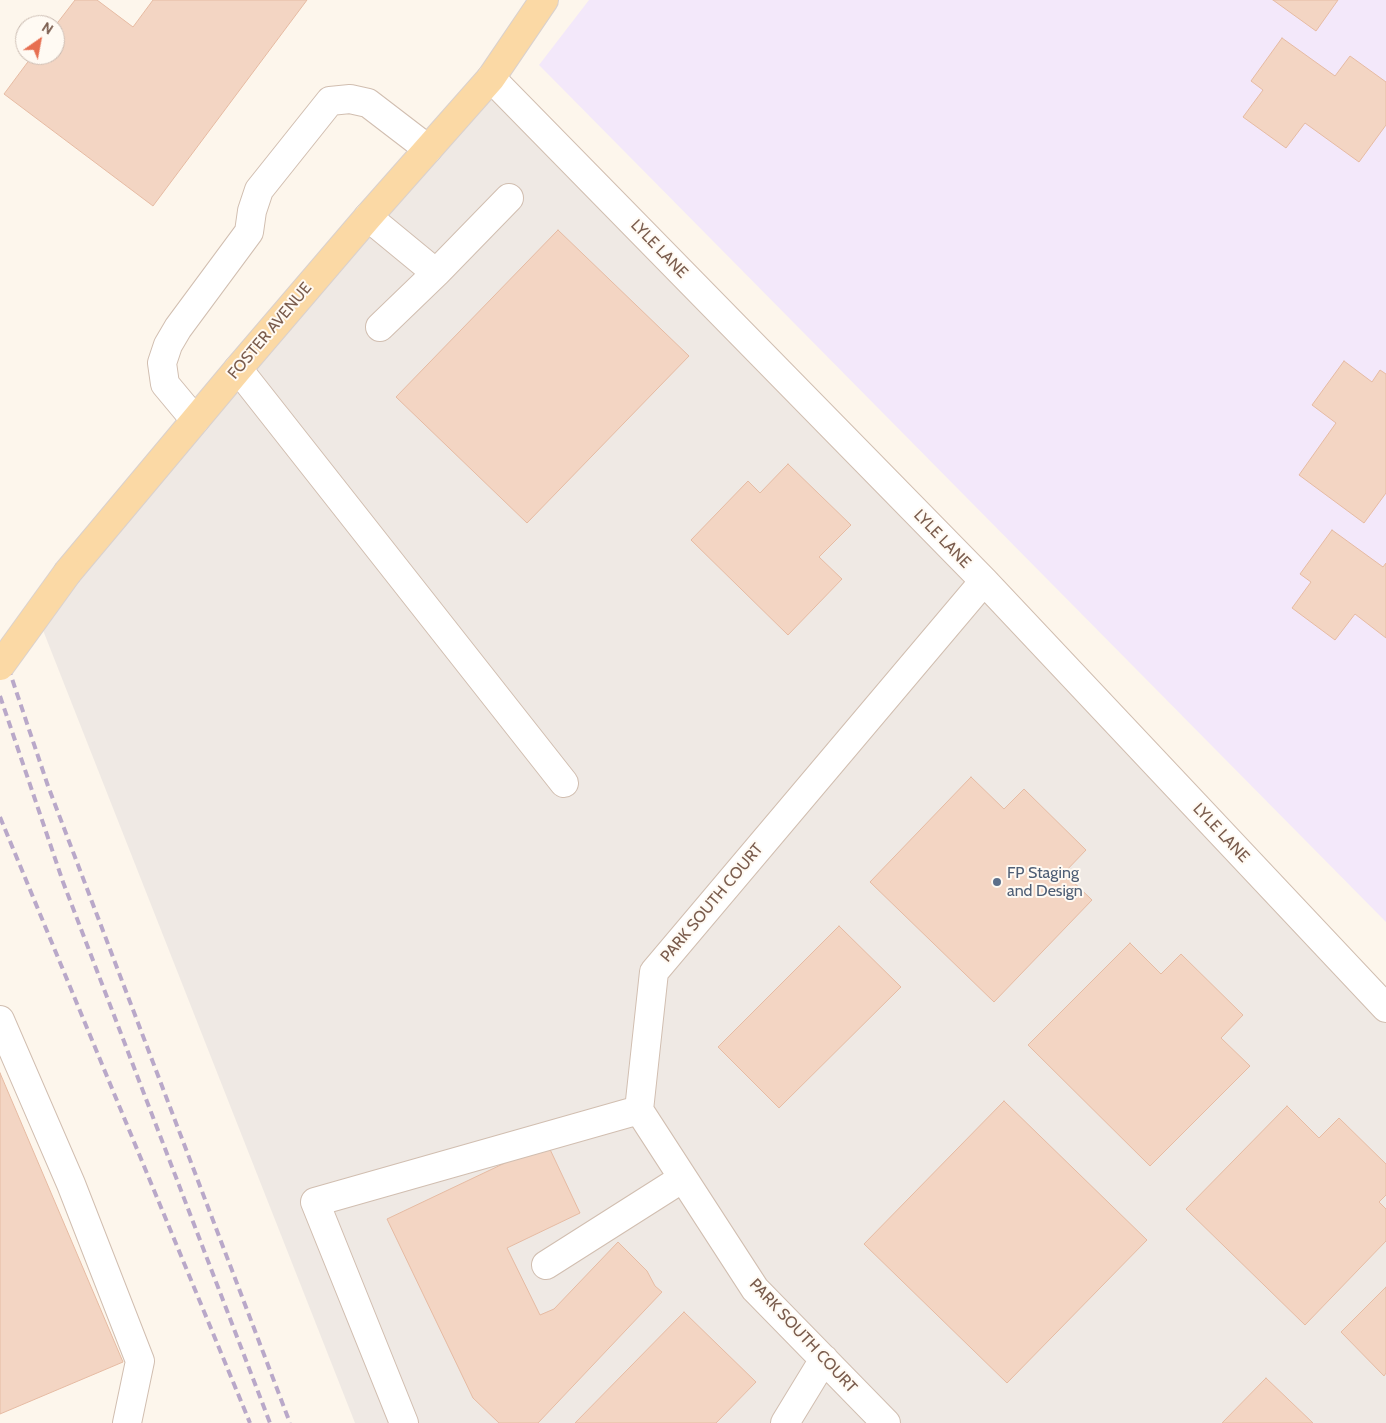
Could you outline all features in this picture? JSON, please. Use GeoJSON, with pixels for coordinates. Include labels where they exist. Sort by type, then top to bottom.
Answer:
{"type":"FeatureCollection","features":[{"type":"Feature","properties":{"kind":"main road","name":"FOSTER AVENUE"},"geometry":{"type":"LineString","coordinates":[[0,666],[68,572],[368,216],[491,78],[544,0]]}},
{"type":"Feature","properties":{"kind":"street","name":"LYLE LANE"},"geometry":{"type":"LineString","coordinates":[[491,78],[984,582],[1386,1008]]}},
{"type":"Feature","properties":{"kind":"street"},"geometry":{"type":"LineString","coordinates":[[195,420],[165,384],[162,363],[168,346],[178,328],[249,232],[252,210],[259,190],[330,101],[350,99],[368,103],[428,149]]}},
{"type":"Feature","properties":{"kind":"street"},"geometry":{"type":"LineString","coordinates":[[380,327],[509,198]]}},
{"type":"Feature","properties":{"kind":"street"},"geometry":{"type":"LineString","coordinates":[[368,216],[436,273]]}},
{"type":"Feature","properties":{"kind":"street"},"geometry":{"type":"LineString","coordinates":[[238,369],[564,783]]}},
{"type":"Feature","properties":{"kind":"street","name":"PARK SOUTH COURT"},"geometry":{"type":"LineString","coordinates":[[886,1423],[755,1289],[639,1110],[654,972],[984,582]]}},
{"type":"Feature","properties":{"kind":"street"},"geometry":{"type":"LineString","coordinates":[[0,1020],[71,1184],[140,1361],[127,1423]]}},
{"type":"Feature","properties":{"kind":"street"},"geometry":{"type":"LineString","coordinates":[[404,1423],[315,1202],[639,1110]]}},
{"type":"Feature","properties":{"kind":"street"},"geometry":{"type":"LineString","coordinates":[[546,1265],[683,1178]]}},
{"type":"Feature","properties":{"kind":"street"},"geometry":{"type":"LineString","coordinates":[[785,1423],[824,1359]]}},
{"type":"Feature","properties":{"kind":"shaded area"},"geometry":{"type":"Polygon","coordinates":[[[589,0],[1386,0],[1386,922],[539,65],[589,0]]]}},
{"type":"Feature","properties":{"kind":"shaded area"},"geometry":{"type":"Polygon","coordinates":[[[491,78],[1386,1008],[1386,1423],[355,1423],[37,615],[491,78]]]}},
{"type":"Feature","properties":{"kind":"building"},"geometry":{"type":"Polygon","coordinates":[[[75,0],[97,0],[133,27],[153,0],[307,0],[153,206],[4,94],[26,65],[65,65],[65,15],[63,15],[75,0]]]}},
{"type":"Feature","properties":{"kind":"building"},"geometry":{"type":"Polygon","coordinates":[[[1273,0],[1338,0],[1316,31],[1273,0]]]}},
{"type":"Feature","properties":{"kind":"building"},"geometry":{"type":"Polygon","coordinates":[[[1282,38],[1335,76],[1350,56],[1386,82],[1386,125],[1359,162],[1305,123],[1286,148],[1243,117],[1263,90],[1251,81],[1282,38]]]}},
{"type":"Feature","properties":{"kind":"building"},"geometry":{"type":"Polygon","coordinates":[[[558,230],[689,356],[527,523],[396,397],[558,230]]]}},
{"type":"Feature","properties":{"kind":"building"},"geometry":{"type":"Polygon","coordinates":[[[1344,361],[1372,382],[1380,370],[1386,374],[1386,493],[1364,523],[1299,475],[1336,423],[1312,405],[1344,361]]]}},
{"type":"Feature","properties":{"kind":"building"},"geometry":{"type":"Polygon","coordinates":[[[788,464],[851,525],[819,557],[842,579],[788,635],[691,540],[748,481],[760,493],[788,464]]]}},
{"type":"Feature","properties":{"kind":"building"},"geometry":{"type":"Polygon","coordinates":[[[1332,530],[1383,567],[1386,563],[1386,638],[1355,614],[1335,640],[1292,608],[1311,582],[1300,574],[1332,530]]]}},
{"type":"Feature","properties":{"kind":"building"},"geometry":{"type":"Polygon","coordinates":[[[971,777],[1004,809],[1024,789],[1086,850],[1064,873],[1092,900],[994,1002],[870,882],[971,777]]]}},
{"type":"Feature","properties":{"kind":"building"},"geometry":{"type":"Polygon","coordinates":[[[839,926],[901,987],[779,1108],[718,1047],[839,926]]]}},
{"type":"Feature","properties":{"kind":"building"},"geometry":{"type":"Polygon","coordinates":[[[1130,943],[1161,974],[1181,954],[1243,1015],[1221,1038],[1250,1066],[1150,1166],[1028,1045],[1130,943]]]}},
{"type":"Feature","properties":{"kind":"building"},"geometry":{"type":"Polygon","coordinates":[[[0,1073],[123,1362],[0,1414],[0,1073]]]}},
{"type":"Feature","properties":{"kind":"building"},"geometry":{"type":"Polygon","coordinates":[[[1004,1101],[1147,1240],[1007,1383],[864,1244],[1004,1101]]]}},
{"type":"Feature","properties":{"kind":"building"},"geometry":{"type":"Polygon","coordinates":[[[1287,1106],[1319,1138],[1339,1118],[1386,1164],[1386,1195],[1379,1202],[1386,1209],[1386,1241],[1305,1325],[1186,1209],[1287,1106]]]}},
{"type":"Feature","properties":{"kind":"building"},"geometry":{"type":"Polygon","coordinates":[[[547,1143],[580,1213],[507,1248],[540,1315],[554,1309],[618,1242],[647,1271],[655,1286],[662,1292],[538,1423],[499,1423],[473,1398],[387,1219],[547,1143]]]}},
{"type":"Feature","properties":{"kind":"building"},"geometry":{"type":"Polygon","coordinates":[[[1386,1287],[1386,1373],[1384,1376],[1341,1332],[1386,1287]]]}},
{"type":"Feature","properties":{"kind":"building"},"geometry":{"type":"Polygon","coordinates":[[[684,1312],[756,1382],[716,1423],[575,1423],[684,1312]]]}},
{"type":"Feature","properties":{"kind":"building"},"geometry":{"type":"Polygon","coordinates":[[[1266,1378],[1313,1423],[1222,1423],[1266,1378]]]}},
{"type":"Feature","properties":{"kind":"railway"},"geometry":{"type":"LineString","coordinates":[[0,643],[48,786],[290,1423]]}},
{"type":"Feature","properties":{"kind":"railway"},"geometry":{"type":"LineString","coordinates":[[0,696],[63,882],[270,1423]]}},
{"type":"Feature","properties":{"kind":"railway"},"geometry":{"type":"LineString","coordinates":[[0,817],[250,1423]]}},
{"type":"Feature","properties":{"kind":"place","name":"FP Staging and Design"},"geometry":{"type":"Point","coordinates":[997,882]}}]}
